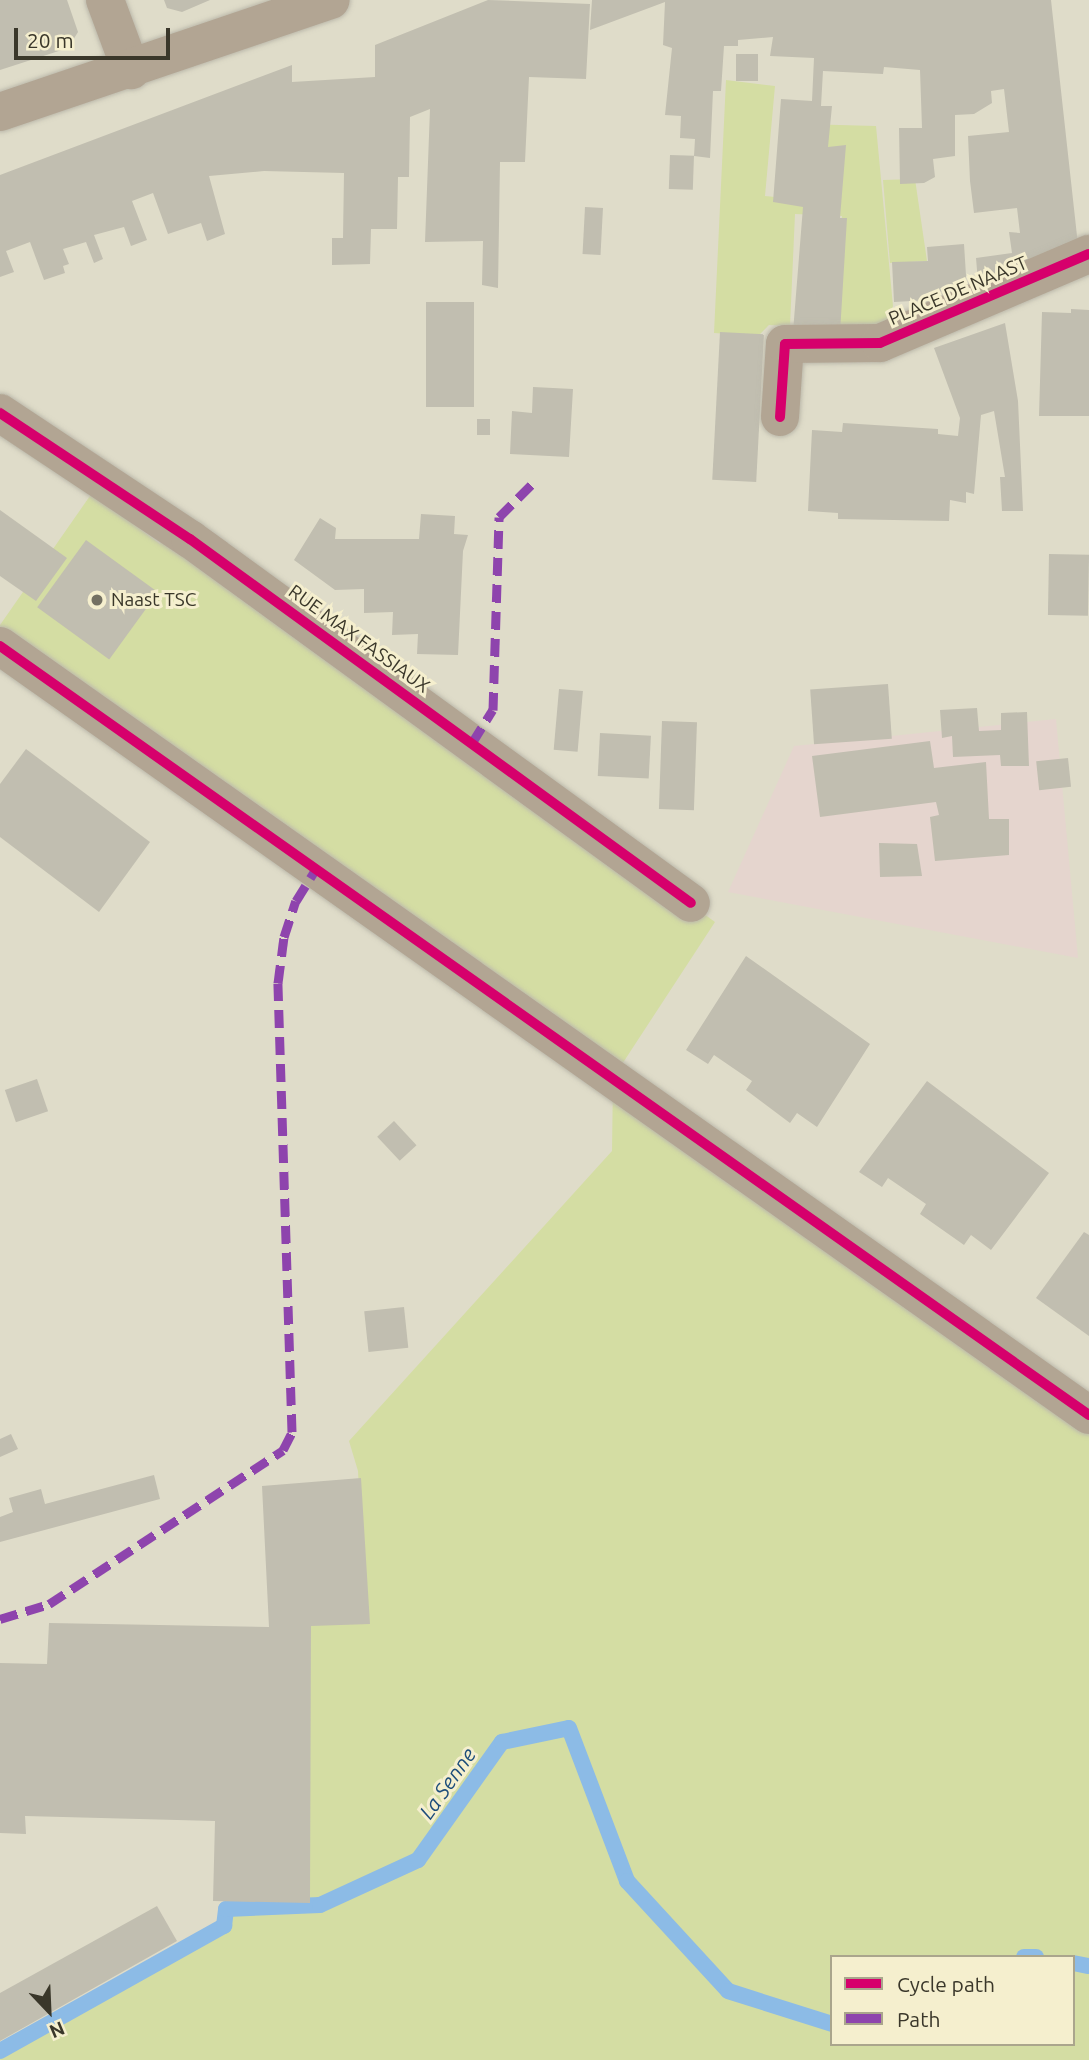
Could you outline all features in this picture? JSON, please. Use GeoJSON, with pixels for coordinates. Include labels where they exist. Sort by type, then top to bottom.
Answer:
{"type":"FeatureCollection","features":[{"type":"Feature","properties":{"kind":"street"},"geometry":{"type":"LineString","coordinates":[[105,0],[131,70]]}},
{"type":"Feature","properties":{"kind":"street"},"geometry":{"type":"LineString","coordinates":[[0,113],[331,0]]}},
{"type":"Feature","properties":{"kind":"street","name":"PLACE DE NAAST"},"geometry":{"type":"LineString","coordinates":[[780,417],[785,344],[880,343],[1089,254]]}},
{"type":"Feature","properties":{"kind":"street","name":"RUE MAX FASSIAUX"},"geometry":{"type":"LineString","coordinates":[[0,413],[190,539],[691,902]]}},
{"type":"Feature","properties":{"kind":"street"},"geometry":{"type":"LineString","coordinates":[[0,646],[1089,1415]]}},
{"type":"Feature","properties":{"kind":"shaded area"},"geometry":{"type":"Polygon","coordinates":[[[1056,719],[1078,958],[728,892],[794,746],[1056,719]]]}},
{"type":"Feature","properties":{"kind":"green space"},"geometry":{"type":"Polygon","coordinates":[[[726,80],[775,86],[765,196],[796,199],[803,124],[876,126],[893,306],[886,328],[836,328],[842,216],[795,214],[790,326],[769,325],[758,336],[714,333],[726,80]]]}},
{"type":"Feature","properties":{"kind":"green space"},"geometry":{"type":"Polygon","coordinates":[[[915,179],[927,261],[890,263],[883,180],[915,179]]]}},
{"type":"Feature","properties":{"kind":"green space"},"geometry":{"type":"Polygon","coordinates":[[[92,493],[160,544],[175,529],[715,922],[613,1078],[0,646],[0,625],[92,493]]]}},
{"type":"Feature","properties":{"kind":"green space"},"geometry":{"type":"Polygon","coordinates":[[[613,1078],[1089,1414],[1089,2060],[0,2060],[0,2051],[224,1926],[226,1909],[301,1906],[302,1625],[366,1613],[358,1471],[349,1441],[612,1151],[613,1078]]]}},
{"type":"Feature","properties":{"kind":"building"},"geometry":{"type":"Polygon","coordinates":[[[0,0],[67,0],[78,32],[68,48],[0,70],[0,0]]]}},
{"type":"Feature","properties":{"kind":"building"},"geometry":{"type":"Polygon","coordinates":[[[164,0],[210,0],[182,12],[167,8],[164,0]]]}},
{"type":"Feature","properties":{"kind":"building"},"geometry":{"type":"Polygon","coordinates":[[[488,0],[590,4],[586,79],[529,77],[525,162],[500,162],[498,288],[482,285],[483,241],[425,242],[430,109],[410,117],[409,177],[398,177],[397,229],[371,229],[370,264],[332,265],[332,238],[343,238],[344,173],[264,171],[209,176],[225,234],[207,241],[201,223],[168,234],[153,193],[132,201],[147,240],[131,246],[124,227],[94,235],[103,259],[94,263],[86,242],[63,249],[69,264],[63,266],[65,273],[44,280],[30,242],[6,251],[14,272],[0,277],[0,175],[292,65],[292,82],[375,77],[375,45],[488,0]]]}},
{"type":"Feature","properties":{"kind":"building"},"geometry":{"type":"Polygon","coordinates":[[[592,0],[1051,0],[1079,254],[979,294],[976,258],[1012,253],[1009,232],[1020,233],[1017,208],[974,213],[970,181],[968,136],[1009,132],[1004,89],[991,91],[992,103],[974,114],[955,115],[955,156],[933,159],[935,177],[924,183],[900,184],[899,128],[922,128],[920,70],[884,67],[883,74],[823,71],[821,106],[832,106],[828,147],[846,145],[840,218],[847,218],[840,333],[793,332],[803,207],[773,202],[781,99],[812,101],[814,58],[770,56],[773,37],[738,40],[738,46],[724,46],[721,91],[713,91],[710,158],[694,156],[695,139],[680,138],[681,116],[665,115],[672,48],[663,45],[665,2],[590,30],[592,0]]]}},
{"type":"Feature","properties":{"kind":"building"},"geometry":{"type":"Polygon","coordinates":[[[736,54],[758,54],[758,81],[736,81],[736,54]]]}},
{"type":"Feature","properties":{"kind":"building"},"geometry":{"type":"Polygon","coordinates":[[[670,155],[694,156],[693,190],[669,189],[670,155]]]}},
{"type":"Feature","properties":{"kind":"building"},"geometry":{"type":"Polygon","coordinates":[[[585,207],[603,208],[601,255],[583,254],[585,207]]]}},
{"type":"Feature","properties":{"kind":"building"},"geometry":{"type":"Polygon","coordinates":[[[964,244],[967,291],[929,292],[929,300],[894,302],[892,262],[928,261],[927,247],[964,244]]]}},
{"type":"Feature","properties":{"kind":"building"},"geometry":{"type":"Polygon","coordinates":[[[426,302],[474,302],[474,407],[426,407],[426,302]]]}},
{"type":"Feature","properties":{"kind":"building"},"geometry":{"type":"Polygon","coordinates":[[[1071,309],[1089,310],[1089,416],[1039,416],[1042,312],[1071,313],[1071,309]]]}},
{"type":"Feature","properties":{"kind":"building"},"geometry":{"type":"Polygon","coordinates":[[[1005,323],[1018,401],[1023,511],[1002,511],[1000,477],[1005,477],[994,411],[981,415],[974,494],[966,492],[966,503],[950,500],[949,521],[838,519],[838,513],[808,511],[812,430],[842,432],[843,423],[938,429],[938,434],[958,436],[960,418],[934,348],[1005,323]]]}},
{"type":"Feature","properties":{"kind":"building"},"geometry":{"type":"Polygon","coordinates":[[[720,332],[764,334],[756,482],[712,480],[720,332]]]}},
{"type":"Feature","properties":{"kind":"building"},"geometry":{"type":"Polygon","coordinates":[[[533,387],[573,389],[569,457],[510,454],[512,411],[532,413],[533,387]]]}},
{"type":"Feature","properties":{"kind":"building"},"geometry":{"type":"Polygon","coordinates":[[[477,419],[490,419],[490,435],[477,435],[477,419]]]}},
{"type":"Feature","properties":{"kind":"building"},"geometry":{"type":"Polygon","coordinates":[[[0,510],[67,558],[36,601],[0,576],[0,510]]]}},
{"type":"Feature","properties":{"kind":"building"},"geometry":{"type":"Polygon","coordinates":[[[421,514],[455,516],[454,534],[468,535],[463,551],[458,655],[417,654],[418,634],[392,635],[393,612],[364,613],[364,589],[335,590],[294,560],[320,518],[336,528],[335,539],[419,539],[421,514]]]}},
{"type":"Feature","properties":{"kind":"building","name":"Naast TSC"},"geometry":{"type":"Polygon","coordinates":[[[86,540],[158,592],[109,659],[37,607],[86,540]]]}},
{"type":"Feature","properties":{"kind":"building"},"geometry":{"type":"Polygon","coordinates":[[[1049,554],[1089,555],[1088,616],[1048,615],[1049,554]]]}},
{"type":"Feature","properties":{"kind":"building"},"geometry":{"type":"Polygon","coordinates":[[[888,684],[892,739],[814,744],[810,689],[888,684]]]}},
{"type":"Feature","properties":{"kind":"building"},"geometry":{"type":"Polygon","coordinates":[[[559,689],[583,691],[578,752],[554,750],[559,689]]]}},
{"type":"Feature","properties":{"kind":"building"},"geometry":{"type":"Polygon","coordinates":[[[977,708],[979,731],[1001,730],[1001,713],[1027,712],[1029,766],[1001,766],[1000,755],[953,757],[952,736],[942,738],[940,710],[977,708]]]}},
{"type":"Feature","properties":{"kind":"building"},"geometry":{"type":"Polygon","coordinates":[[[662,721],[697,722],[694,810],[659,809],[662,721]]]}},
{"type":"Feature","properties":{"kind":"building"},"geometry":{"type":"Polygon","coordinates":[[[600,733],[651,736],[649,779],[598,776],[600,733]]]}},
{"type":"Feature","properties":{"kind":"building"},"geometry":{"type":"Polygon","coordinates":[[[930,741],[934,768],[986,762],[989,819],[1009,819],[1009,855],[935,861],[930,817],[939,815],[936,802],[820,817],[812,756],[930,741]]]}},
{"type":"Feature","properties":{"kind":"building"},"geometry":{"type":"Polygon","coordinates":[[[26,749],[150,842],[99,912],[0,837],[0,784],[26,749]]]}},
{"type":"Feature","properties":{"kind":"building"},"geometry":{"type":"Polygon","coordinates":[[[1068,758],[1071,787],[1039,790],[1036,761],[1068,758]]]}},
{"type":"Feature","properties":{"kind":"building"},"geometry":{"type":"Polygon","coordinates":[[[879,843],[917,844],[922,876],[880,877],[879,843]]]}},
{"type":"Feature","properties":{"kind":"building"},"geometry":{"type":"Polygon","coordinates":[[[746,956],[870,1044],[817,1127],[797,1113],[790,1123],[746,1090],[752,1081],[714,1055],[708,1064],[686,1050],[746,956]]]}},
{"type":"Feature","properties":{"kind":"building"},"geometry":{"type":"Polygon","coordinates":[[[37,1079],[48,1111],[16,1122],[5,1090],[37,1079]]]}},
{"type":"Feature","properties":{"kind":"building"},"geometry":{"type":"Polygon","coordinates":[[[927,1081],[1049,1173],[991,1250],[971,1235],[964,1245],[920,1214],[926,1204],[888,1178],[882,1187],[859,1172],[927,1081]]]}},
{"type":"Feature","properties":{"kind":"building"},"geometry":{"type":"Polygon","coordinates":[[[394,1121],[417,1145],[400,1161],[377,1137],[394,1121]]]}},
{"type":"Feature","properties":{"kind":"building"},"geometry":{"type":"Polygon","coordinates":[[[1084,1232],[1089,1235],[1089,1336],[1036,1298],[1084,1232]]]}},
{"type":"Feature","properties":{"kind":"building"},"geometry":{"type":"Polygon","coordinates":[[[404,1307],[408,1348],[369,1352],[364,1311],[404,1307]]]}},
{"type":"Feature","properties":{"kind":"building"},"geometry":{"type":"Polygon","coordinates":[[[11,1434],[18,1449],[0,1457],[0,1439],[11,1434]]]}},
{"type":"Feature","properties":{"kind":"building"},"geometry":{"type":"Polygon","coordinates":[[[154,1475],[160,1499],[0,1542],[0,1517],[13,1512],[9,1498],[41,1489],[45,1504],[154,1475]]]}},
{"type":"Feature","properties":{"kind":"building"},"geometry":{"type":"Polygon","coordinates":[[[361,1478],[370,1624],[311,1626],[310,1903],[213,1901],[215,1821],[25,1816],[26,1834],[0,1833],[0,1663],[47,1664],[49,1623],[269,1627],[262,1486],[361,1478]]]}},
{"type":"Feature","properties":{"kind":"building"},"geometry":{"type":"Polygon","coordinates":[[[157,1906],[177,1941],[0,2041],[0,1993],[157,1906]]]}},
{"type":"Feature","properties":{"kind":"waterway","name":"La Senne"},"geometry":{"type":"LineString","coordinates":[[0,2051],[224,1926],[226,1909],[320,1905],[418,1860],[502,1742],[569,1728],[627,1881],[728,1991],[830,2023]]}},
{"type":"Feature","properties":{"kind":"waterway","name":"La Senne"},"geometry":{"type":"LineString","coordinates":[[1075,1963],[1089,1966]]}},
{"type":"Feature","properties":{"kind":"marked path"},"geometry":{"type":"LineString","coordinates":[[472,743],[493,710],[499,517],[536,480]]}},
{"type":"Feature","properties":{"kind":"marked path"},"geometry":{"type":"LineString","coordinates":[[0,1619],[49,1604],[283,1450],[292,1432],[278,983],[284,937],[296,901],[315,870]]}},
{"type":"Feature","properties":{"kind":"cycle path"},"geometry":{"type":"LineString","coordinates":[[780,417],[785,344],[880,343],[1089,254]]}},
{"type":"Feature","properties":{"kind":"cycle path"},"geometry":{"type":"LineString","coordinates":[[0,413],[190,539],[691,903]]}},
{"type":"Feature","properties":{"kind":"cycle path"},"geometry":{"type":"LineString","coordinates":[[0,646],[1089,1415]]}},
{"type":"Feature","properties":{"kind":"place","name":"Naast TSC"},"geometry":{"type":"Point","coordinates":[97,600]}}]}
